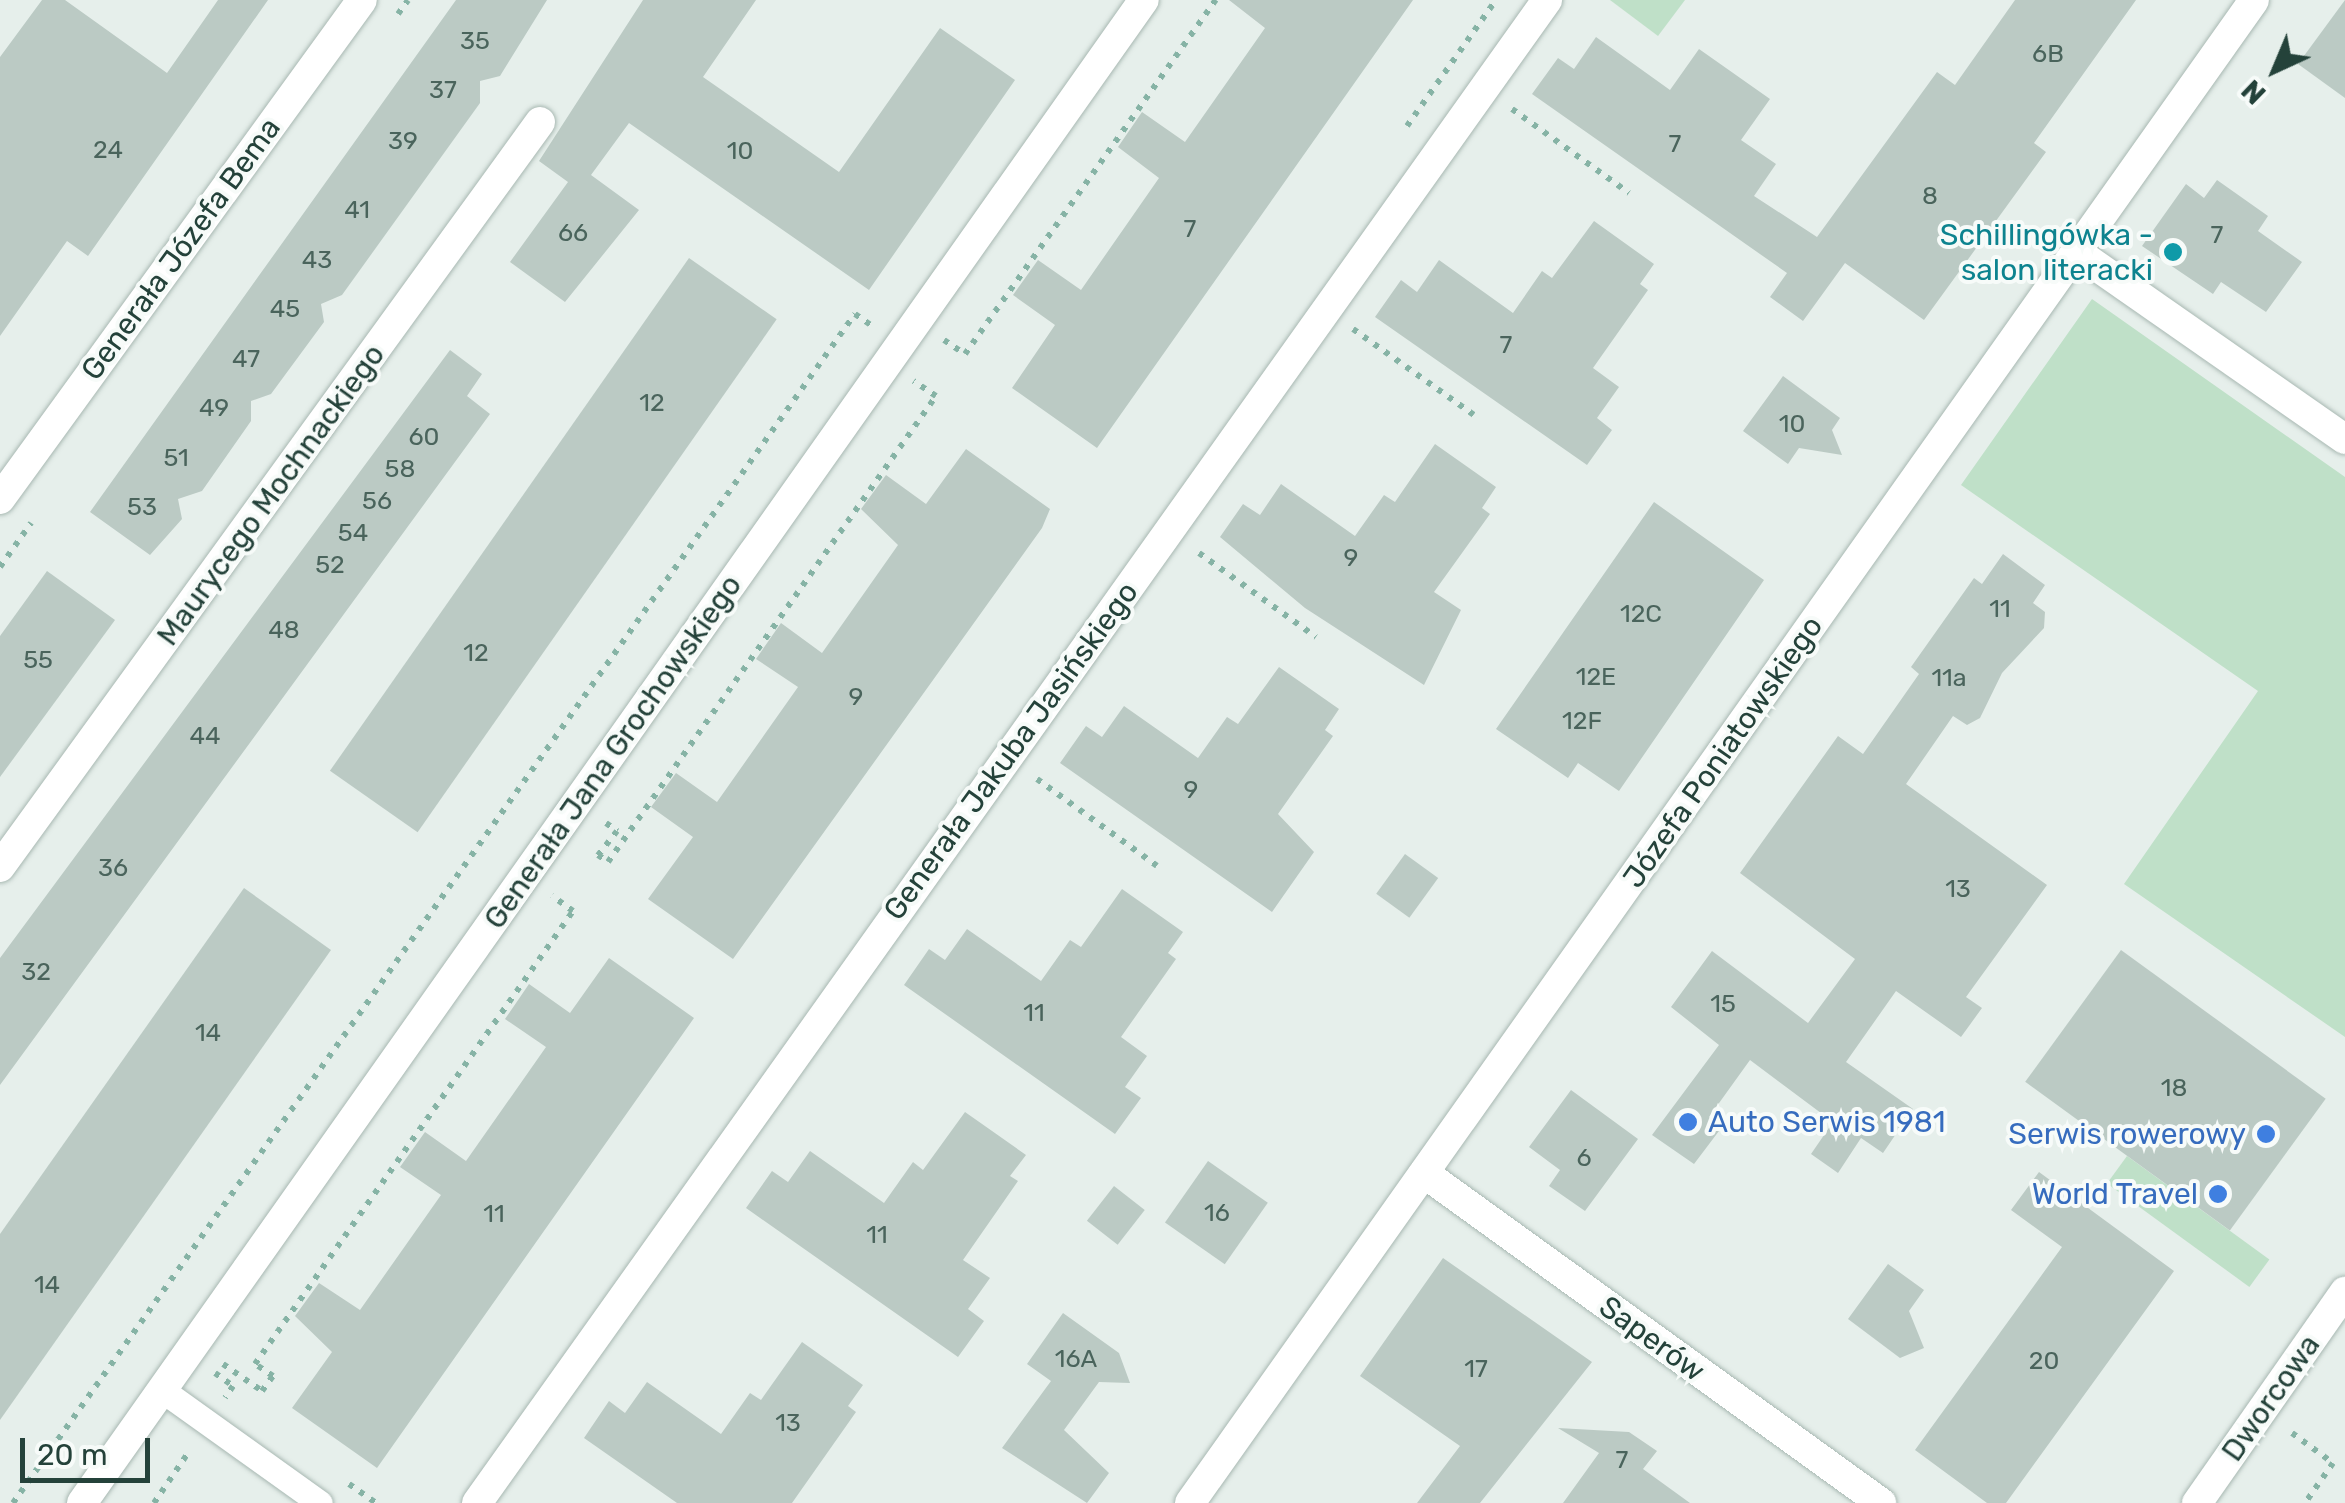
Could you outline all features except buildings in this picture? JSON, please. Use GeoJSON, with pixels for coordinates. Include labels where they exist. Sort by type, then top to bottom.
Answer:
{"type":"FeatureCollection","features":[{"type":"Feature","properties":{"kind":"street","name":"Generała Józefa Bema"},"geometry":{"type":"LineString","coordinates":[[0,498],[362,0]]}},
{"type":"Feature","properties":{"kind":"street","name":"Generała Jana Grochowskiego"},"geometry":{"type":"LineString","coordinates":[[82,1503],[1144,0]]}},
{"type":"Feature","properties":{"kind":"street","name":"Generała Jakuba Jasińskiego"},"geometry":{"type":"LineString","coordinates":[[476,1503],[1547,0]]}},
{"type":"Feature","properties":{"kind":"street","name":"Józefa Poniatowskiego"},"geometry":{"type":"LineString","coordinates":[[1190,1503],[2254,0]]}},
{"type":"Feature","properties":{"kind":"street","name":"Maurycego Mochnackiego"},"geometry":{"type":"LineString","coordinates":[[0,867],[540,122]]}},
{"type":"Feature","properties":{"kind":"street"},"geometry":{"type":"LineString","coordinates":[[2078,253],[2345,438]]}},
{"type":"Feature","properties":{"kind":"street","name":"Saperów"},"geometry":{"type":"LineString","coordinates":[[1424,1173],[1880,1503]]}},
{"type":"Feature","properties":{"kind":"street","name":"Dworcowa"},"geometry":{"type":"LineString","coordinates":[[2198,1503],[2345,1292]]}},
{"type":"Feature","properties":{"kind":"lane"},"geometry":{"type":"LineString","coordinates":[[162,1390],[320,1503]]}},
{"type":"Feature","properties":{"kind":"path"},"geometry":{"type":"LineString","coordinates":[[936,350],[944,340],[965,354],[1216,0]]}},
{"type":"Feature","properties":{"kind":"path"},"geometry":{"type":"LineString","coordinates":[[1499,100],[1629,193]]}},
{"type":"Feature","properties":{"kind":"path"},"geometry":{"type":"LineString","coordinates":[[13,1503],[854,314],[879,332],[890,316]]}},
{"type":"Feature","properties":{"kind":"path"},"geometry":{"type":"LineString","coordinates":[[1340,320],[1474,416]]}},
{"type":"Feature","properties":{"kind":"path"},"geometry":{"type":"LineString","coordinates":[[595,834],[604,822],[616,831],[598,855],[608,862],[936,396],[914,380],[921,370]]}},
{"type":"Feature","properties":{"kind":"path"},"geometry":{"type":"LineString","coordinates":[[1182,540],[1316,636]]}},
{"type":"Feature","properties":{"kind":"path"},"geometry":{"type":"LineString","coordinates":[[1022,768],[1158,866]]}},
{"type":"Feature","properties":{"kind":"path"},"geometry":{"type":"LineString","coordinates":[[226,1396],[233,1386],[213,1372],[220,1362],[262,1391],[273,1376],[255,1364],[573,911],[552,896],[560,885]]}},
{"type":"Feature","properties":{"kind":"path"},"geometry":{"type":"LineString","coordinates":[[2292,1433],[2332,1463],[2305,1503]]}},
{"type":"Feature","properties":{"kind":"path"},"geometry":{"type":"LineString","coordinates":[[154,1503],[194,1443]]}},
{"type":"Feature","properties":{"kind":"green space"},"geometry":{"type":"Polygon","coordinates":[[[1610,0],[1685,0],[1658,36],[1610,0]]]}},
{"type":"Feature","properties":{"kind":"green space"},"geometry":{"type":"Polygon","coordinates":[[[2092,299],[2345,477],[2345,1037],[2124,884],[2258,691],[1961,485],[2092,299]]]}},
{"type":"Feature","properties":{"kind":"green space"},"geometry":{"type":"Polygon","coordinates":[[[2127,1156],[2269,1259],[2249,1287],[2107,1184],[2127,1156]]]}},
{"type":"Feature","properties":{"kind":"place","name":"Schillingówka - salon literacki"},"geometry":{"type":"Point","coordinates":[2173,252]}},
{"type":"Feature","properties":{"kind":"place","name":"Auto Serwis 1981"},"geometry":{"type":"Point","coordinates":[1688,1122]}},
{"type":"Feature","properties":{"kind":"place","name":"Serwis rowerowy"},"geometry":{"type":"Point","coordinates":[2266,1134]}},
{"type":"Feature","properties":{"kind":"place","name":"World Travel"},"geometry":{"type":"Point","coordinates":[2218,1194]}}]}
